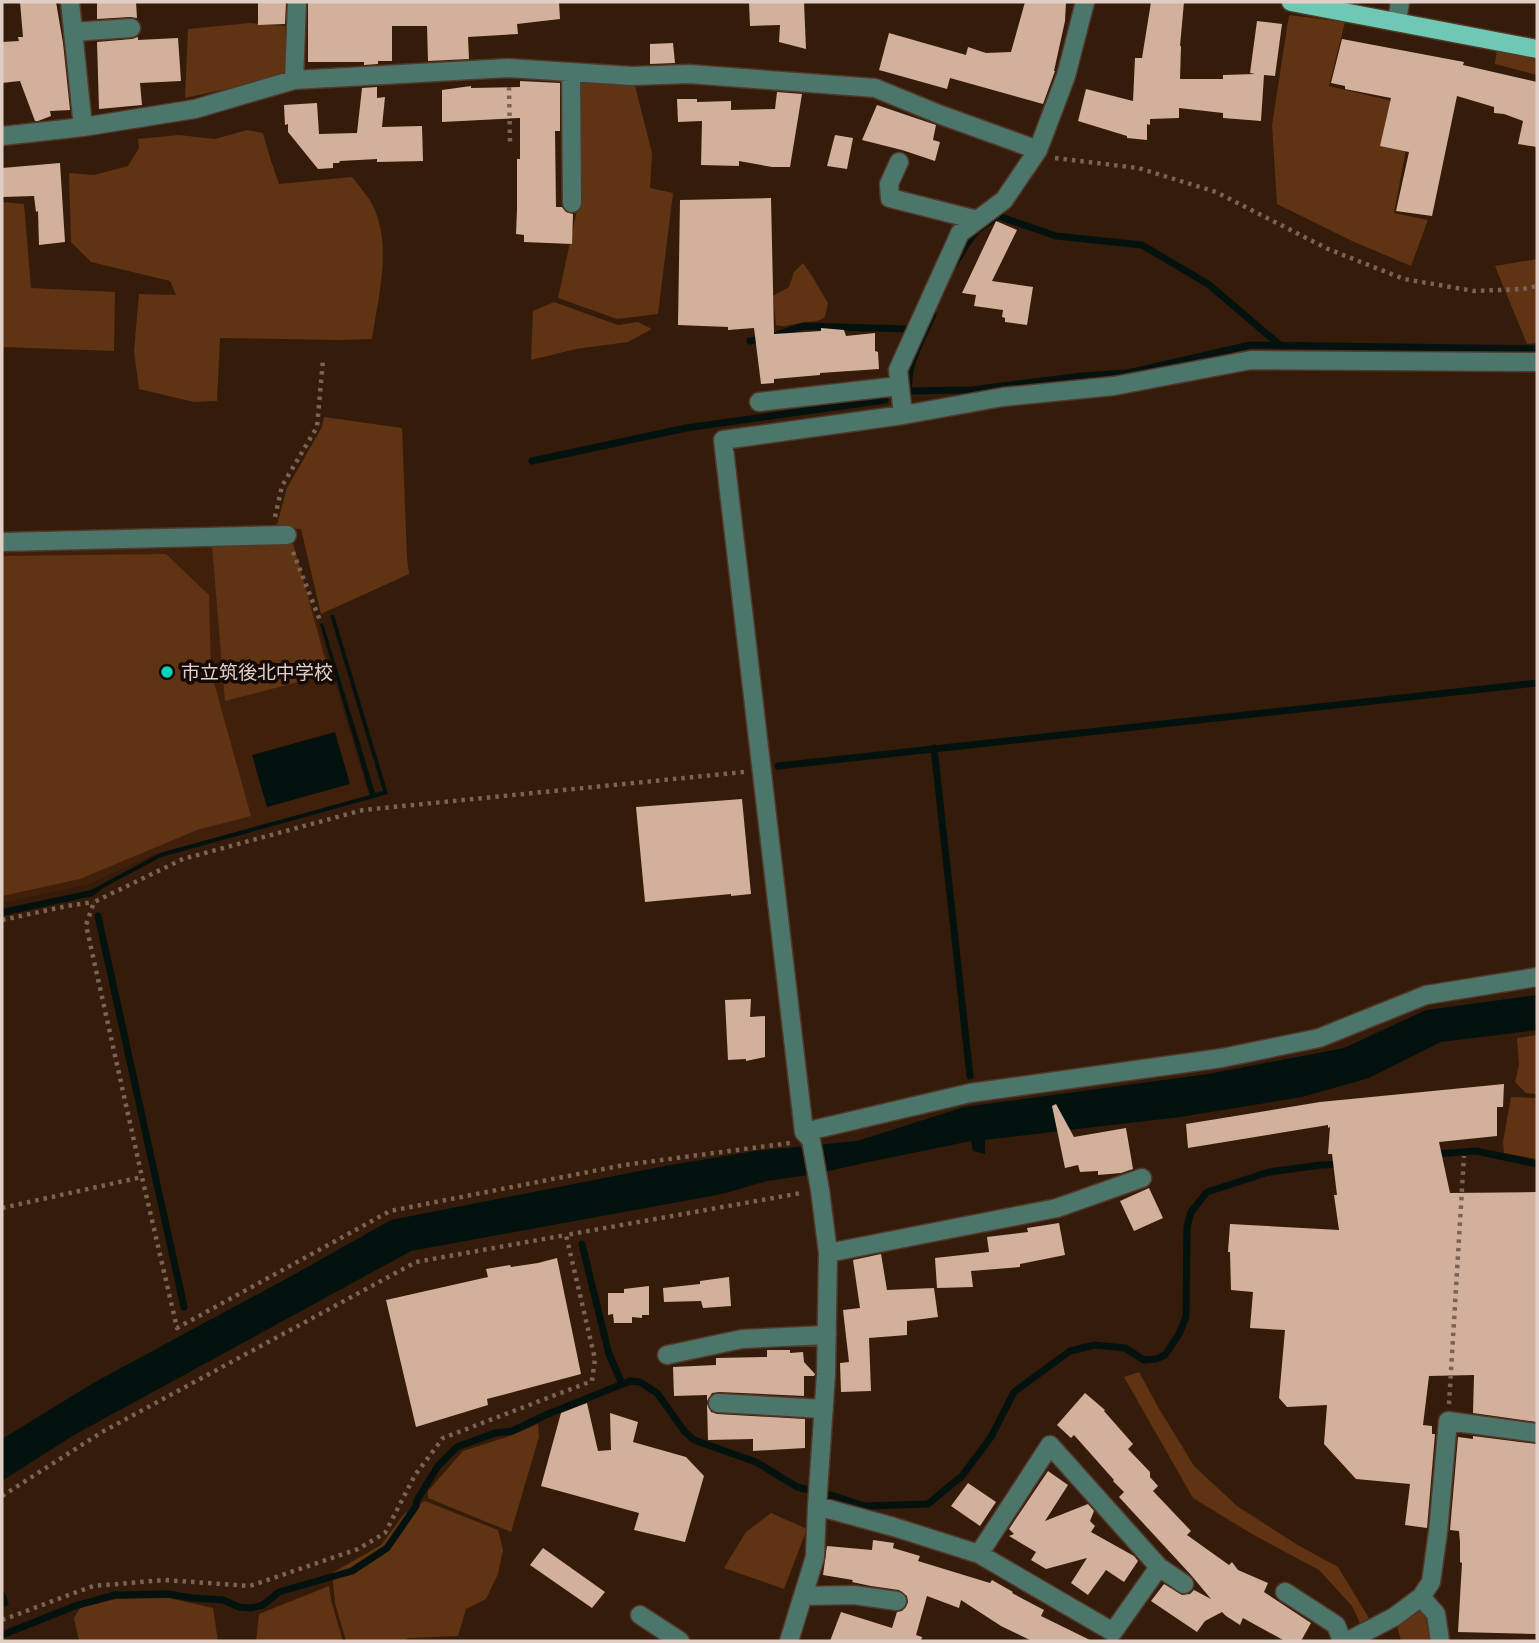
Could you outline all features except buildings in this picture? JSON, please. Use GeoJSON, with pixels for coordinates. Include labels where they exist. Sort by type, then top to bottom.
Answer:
{"type":"FeatureCollection","features":[{"type":"Feature","properties":{"kind":"main road"},"geometry":{"type":"LineString","coordinates":[[1291,2],[1537,49]]}},
{"type":"Feature","properties":{"kind":"street"},"geometry":{"type":"LineString","coordinates":[[71,2],[83,127]]}},
{"type":"Feature","properties":{"kind":"street"},"geometry":{"type":"LineString","coordinates":[[294,80],[297,2]]}},
{"type":"Feature","properties":{"kind":"street"},"geometry":{"type":"LineString","coordinates":[[903,415],[898,370],[960,233],[1004,200],[1038,150],[1066,76],[1085,2]]}},
{"type":"Feature","properties":{"kind":"street"},"geometry":{"type":"LineString","coordinates":[[1397,22],[1400,2]]}},
{"type":"Feature","properties":{"kind":"street"},"geometry":{"type":"LineString","coordinates":[[74,32],[131,28]]}},
{"type":"Feature","properties":{"kind":"street"},"geometry":{"type":"LineString","coordinates":[[2,136],[83,127],[195,109],[294,80],[508,68],[571,73],[689,74],[875,88],[1038,150]]}},
{"type":"Feature","properties":{"kind":"street"},"geometry":{"type":"LineString","coordinates":[[571,73],[572,203]]}},
{"type":"Feature","properties":{"kind":"street"},"geometry":{"type":"LineString","coordinates":[[899,162],[889,184],[890,198],[977,220]]}},
{"type":"Feature","properties":{"kind":"street"},"geometry":{"type":"LineString","coordinates":[[789,1641],[815,1557],[824,1409],[828,1253],[820,1189],[807,1136],[723,440],[903,415],[1003,397],[1114,386],[1251,360],[1537,362]]}},
{"type":"Feature","properties":{"kind":"street"},"geometry":{"type":"LineString","coordinates":[[760,402],[900,386]]}},
{"type":"Feature","properties":{"kind":"street"},"geometry":{"type":"LineString","coordinates":[[2,542],[279,536]]}},
{"type":"Feature","properties":{"kind":"street"},"geometry":{"type":"LineString","coordinates":[[807,1136],[970,1093],[1222,1058],[1307,1041],[1426,995],[1537,977]]}},
{"type":"Feature","properties":{"kind":"street"},"geometry":{"type":"LineString","coordinates":[[828,1253],[1057,1208],[1142,1178]]}},
{"type":"Feature","properties":{"kind":"street"},"geometry":{"type":"LineString","coordinates":[[667,1354],[742,1339],[827,1335]]}},
{"type":"Feature","properties":{"kind":"street"},"geometry":{"type":"LineString","coordinates":[[718,1402],[824,1409]]}},
{"type":"Feature","properties":{"kind":"street"},"geometry":{"type":"LineString","coordinates":[[1348,1641],[1394,1617],[1421,1597],[1431,1582],[1448,1421],[1537,1433]]}},
{"type":"Feature","properties":{"kind":"street"},"geometry":{"type":"LineString","coordinates":[[979,1554],[1049,1445],[1159,1567],[1184,1584]]}},
{"type":"Feature","properties":{"kind":"street"},"geometry":{"type":"LineString","coordinates":[[817,1506],[979,1554],[1113,1632],[1159,1567]]}},
{"type":"Feature","properties":{"kind":"street"},"geometry":{"type":"LineString","coordinates":[[1285,1592],[1336,1625],[1342,1641]]}},
{"type":"Feature","properties":{"kind":"street"},"geometry":{"type":"LineString","coordinates":[[803,1596],[853,1595],[897,1601]]}},
{"type":"Feature","properties":{"kind":"street"},"geometry":{"type":"LineString","coordinates":[[1421,1597],[1436,1614],[1440,1641]]}},
{"type":"Feature","properties":{"kind":"street"},"geometry":{"type":"LineString","coordinates":[[640,1615],[680,1641]]}},
{"type":"Feature","properties":{"kind":"path"},"geometry":{"type":"LineString","coordinates":[[508,68],[510,142]]}},
{"type":"Feature","properties":{"kind":"path"},"geometry":{"type":"LineString","coordinates":[[1038,150],[1050,158],[1138,168],[1216,192],[1328,249],[1404,279],[1474,291],[1537,286]]}},
{"type":"Feature","properties":{"kind":"path"},"geometry":{"type":"LineString","coordinates":[[321,623],[279,536],[282,486],[317,427],[323,360]]}},
{"type":"Feature","properties":{"kind":"path"},"geometry":{"type":"LineString","coordinates":[[2,920],[94,902],[183,859],[363,810],[762,770]]}},
{"type":"Feature","properties":{"kind":"path"},"geometry":{"type":"LineString","coordinates":[[94,902],[86,925],[177,1328],[390,1211],[624,1165],[807,1136]]}},
{"type":"Feature","properties":{"kind":"path"},"geometry":{"type":"LineString","coordinates":[[1448,1421],[1464,1156]]}},
{"type":"Feature","properties":{"kind":"path"},"geometry":{"type":"LineString","coordinates":[[2,1208],[142,1177]]}},
{"type":"Feature","properties":{"kind":"path"},"geometry":{"type":"LineString","coordinates":[[2,1496],[102,1432],[416,1262],[820,1189]]}},
{"type":"Feature","properties":{"kind":"path"},"geometry":{"type":"LineString","coordinates":[[2,1620],[93,1586],[164,1580],[250,1587],[358,1549],[385,1533],[415,1475],[443,1438],[592,1381],[596,1359],[566,1235]]}},
{"type":"Feature","properties":{"kind":"shaded area"},"geometry":{"type":"Polygon","coordinates":[[[1289,15],[1345,22],[1329,86],[1421,108],[1411,123],[1394,213],[1428,220],[1411,266],[1277,204],[1272,125],[1289,15]]]}},
{"type":"Feature","properties":{"kind":"shaded area"},"geometry":{"type":"Polygon","coordinates":[[[250,23],[285,26],[285,76],[185,98],[188,29],[250,23]]]}},
{"type":"Feature","properties":{"kind":"shaded area"},"geometry":{"type":"Polygon","coordinates":[[[1497,48],[1537,58],[1537,75],[1495,64],[1497,48]]]}},
{"type":"Feature","properties":{"kind":"shaded area"},"geometry":{"type":"Polygon","coordinates":[[[575,79],[634,82],[652,153],[650,188],[673,193],[658,314],[617,319],[558,298],[577,210],[575,79]]]}},
{"type":"Feature","properties":{"kind":"shaded area"},"geometry":{"type":"Polygon","coordinates":[[[247,130],[263,133],[279,184],[352,177],[372,204],[379,223],[383,256],[372,339],[220,338],[217,401],[194,402],[139,389],[134,351],[139,294],[176,295],[170,281],[91,262],[71,242],[69,173],[94,175],[128,166],[139,148],[138,139],[179,135],[215,139],[247,130]]]}},
{"type":"Feature","properties":{"kind":"shaded area"},"geometry":{"type":"Polygon","coordinates":[[[2,202],[24,204],[31,288],[115,292],[114,351],[2,347],[2,202]]]}},
{"type":"Feature","properties":{"kind":"shaded area"},"geometry":{"type":"Polygon","coordinates":[[[1537,259],[1537,343],[1527,344],[1495,266],[1537,259]]]}},
{"type":"Feature","properties":{"kind":"shaded area"},"geometry":{"type":"Polygon","coordinates":[[[803,263],[828,303],[825,317],[813,322],[776,325],[773,296],[789,287],[794,272],[803,263]]]}},
{"type":"Feature","properties":{"kind":"shaded area"},"geometry":{"type":"Polygon","coordinates":[[[554,302],[618,325],[638,322],[652,329],[628,342],[576,349],[531,360],[533,311],[554,302]]]}},
{"type":"Feature","properties":{"kind":"shaded area"},"geometry":{"type":"Polygon","coordinates":[[[324,417],[402,428],[409,574],[321,614],[301,529],[276,528],[287,488],[322,427],[324,417]]]}},
{"type":"Feature","properties":{"kind":"shaded area","name":"市立筑後北中学校"},"geometry":{"type":"Polygon","coordinates":[[[293,543],[369,796],[155,854],[89,884],[2,903],[2,548],[293,543]]]}},
{"type":"Feature","properties":{"kind":"shaded area"},"geometry":{"type":"Polygon","coordinates":[[[293,543],[329,674],[225,701],[212,545],[293,543]]]}},
{"type":"Feature","properties":{"kind":"shaded area","name":"市立筑後北中学校"},"geometry":{"type":"Polygon","coordinates":[[[166,554],[209,595],[211,672],[251,816],[197,830],[80,879],[2,896],[2,556],[166,554]]]}},
{"type":"Feature","properties":{"kind":"shaded area"},"geometry":{"type":"Polygon","coordinates":[[[330,615],[334,615],[388,794],[161,857],[93,896],[2,916],[2,909],[91,890],[160,853],[370,795],[320,624],[323,623],[375,793],[383,791],[330,615]]]}},
{"type":"Feature","properties":{"kind":"shaded area"},"geometry":{"type":"Polygon","coordinates":[[[335,732],[350,784],[267,807],[252,755],[335,732]]]}},
{"type":"Feature","properties":{"kind":"shaded area"},"geometry":{"type":"Polygon","coordinates":[[[1537,995],[1537,1030],[1441,1042],[1369,1078],[1302,1097],[1180,1117],[985,1140],[985,1154],[973,1151],[971,1141],[816,1174],[767,1181],[722,1194],[411,1251],[74,1435],[2,1481],[2,1439],[95,1382],[391,1220],[665,1166],[755,1151],[857,1141],[964,1107],[1208,1074],[1344,1048],[1426,1010],[1537,995]]]}},
{"type":"Feature","properties":{"kind":"shaded area"},"geometry":{"type":"Polygon","coordinates":[[[1537,1035],[1537,1091],[1536,1094],[1526,1093],[1515,1082],[1519,1065],[1517,1038],[1537,1035]]]}},
{"type":"Feature","properties":{"kind":"shaded area"},"geometry":{"type":"Polygon","coordinates":[[[1511,1097],[1537,1098],[1537,1159],[1504,1153],[1503,1142],[1511,1097]]]}},
{"type":"Feature","properties":{"kind":"shaded area"},"geometry":{"type":"Polygon","coordinates":[[[1139,1372],[1194,1466],[1237,1506],[1338,1567],[1369,1618],[1360,1623],[1352,1606],[1319,1570],[1193,1498],[1124,1377],[1139,1372]]]}},
{"type":"Feature","properties":{"kind":"shaded area"},"geometry":{"type":"Polygon","coordinates":[[[538,1424],[539,1437],[511,1532],[428,1498],[428,1491],[463,1451],[538,1424]]]}},
{"type":"Feature","properties":{"kind":"shaded area"},"geometry":{"type":"Polygon","coordinates":[[[425,1501],[498,1530],[503,1550],[498,1574],[486,1599],[466,1609],[458,1636],[408,1638],[404,1641],[346,1641],[335,1603],[332,1573],[381,1545],[404,1514],[425,1501]]]}},
{"type":"Feature","properties":{"kind":"shaded area"},"geometry":{"type":"Polygon","coordinates":[[[771,1513],[807,1529],[784,1589],[724,1568],[746,1532],[771,1513]]]}},
{"type":"Feature","properties":{"kind":"shaded area"},"geometry":{"type":"Polygon","coordinates":[[[329,1586],[343,1641],[256,1641],[259,1614],[329,1586]]]}},
{"type":"Feature","properties":{"kind":"shaded area"},"geometry":{"type":"Polygon","coordinates":[[[169,1598],[213,1608],[218,1641],[79,1641],[74,1618],[80,1608],[116,1599],[169,1598]]]}},
{"type":"Feature","properties":{"kind":"shaded area"},"geometry":{"type":"Polygon","coordinates":[[[1424,1610],[1430,1641],[1401,1641],[1396,1621],[1424,1610]]]}},
{"type":"Feature","properties":{"kind":"waterway"},"geometry":{"type":"LineString","coordinates":[[954,265],[977,230],[998,216],[1056,236],[1142,245],[1208,284],[1281,346]]}},
{"type":"Feature","properties":{"kind":"waterway"},"geometry":{"type":"LineString","coordinates":[[933,314],[913,361],[909,391],[971,390],[1128,373],[1250,345],[1537,349]]}},
{"type":"Feature","properties":{"kind":"waterway"},"geometry":{"type":"LineString","coordinates":[[750,341],[765,339],[803,326],[909,329]]}},
{"type":"Feature","properties":{"kind":"waterway"},"geometry":{"type":"LineString","coordinates":[[532,461],[686,428],[885,400]]}},
{"type":"Feature","properties":{"kind":"waterway"},"geometry":{"type":"LineString","coordinates":[[778,766],[1537,683]]}},
{"type":"Feature","properties":{"kind":"waterway"},"geometry":{"type":"LineString","coordinates":[[934,748],[970,1076]]}},
{"type":"Feature","properties":{"kind":"waterway"},"geometry":{"type":"LineString","coordinates":[[98,916],[184,1307]]}},
{"type":"Feature","properties":{"kind":"waterway"},"geometry":{"type":"LineString","coordinates":[[1435,1154],[1476,1151],[1537,1164]]}},
{"type":"Feature","properties":{"kind":"waterway"},"geometry":{"type":"LineString","coordinates":[[2,1635],[75,1606],[114,1595],[168,1594],[223,1600],[239,1607],[251,1608],[263,1605],[279,1592],[352,1571],[387,1548],[416,1506],[438,1466],[457,1447],[495,1433],[512,1431],[630,1381],[640,1382],[657,1393],[685,1432],[694,1440],[756,1462],[797,1487],[864,1506],[928,1504],[962,1476],[991,1437],[1014,1392],[1070,1351],[1095,1345],[1125,1348],[1144,1360],[1165,1355],[1186,1317],[1187,1227],[1191,1212],[1207,1192],[1269,1172],[1343,1164]]}},
{"type":"Feature","properties":{"kind":"waterway"},"geometry":{"type":"LineString","coordinates":[[582,1244],[609,1354],[622,1384]]}},
{"type":"Feature","properties":{"kind":"waterway"},"geometry":{"type":"LineString","coordinates":[[2,1595],[5,1603]]}},
{"type":"Feature","properties":{"kind":"place","name":"市立筑後北中学校"},"geometry":{"type":"Point","coordinates":[167,672]}}]}
